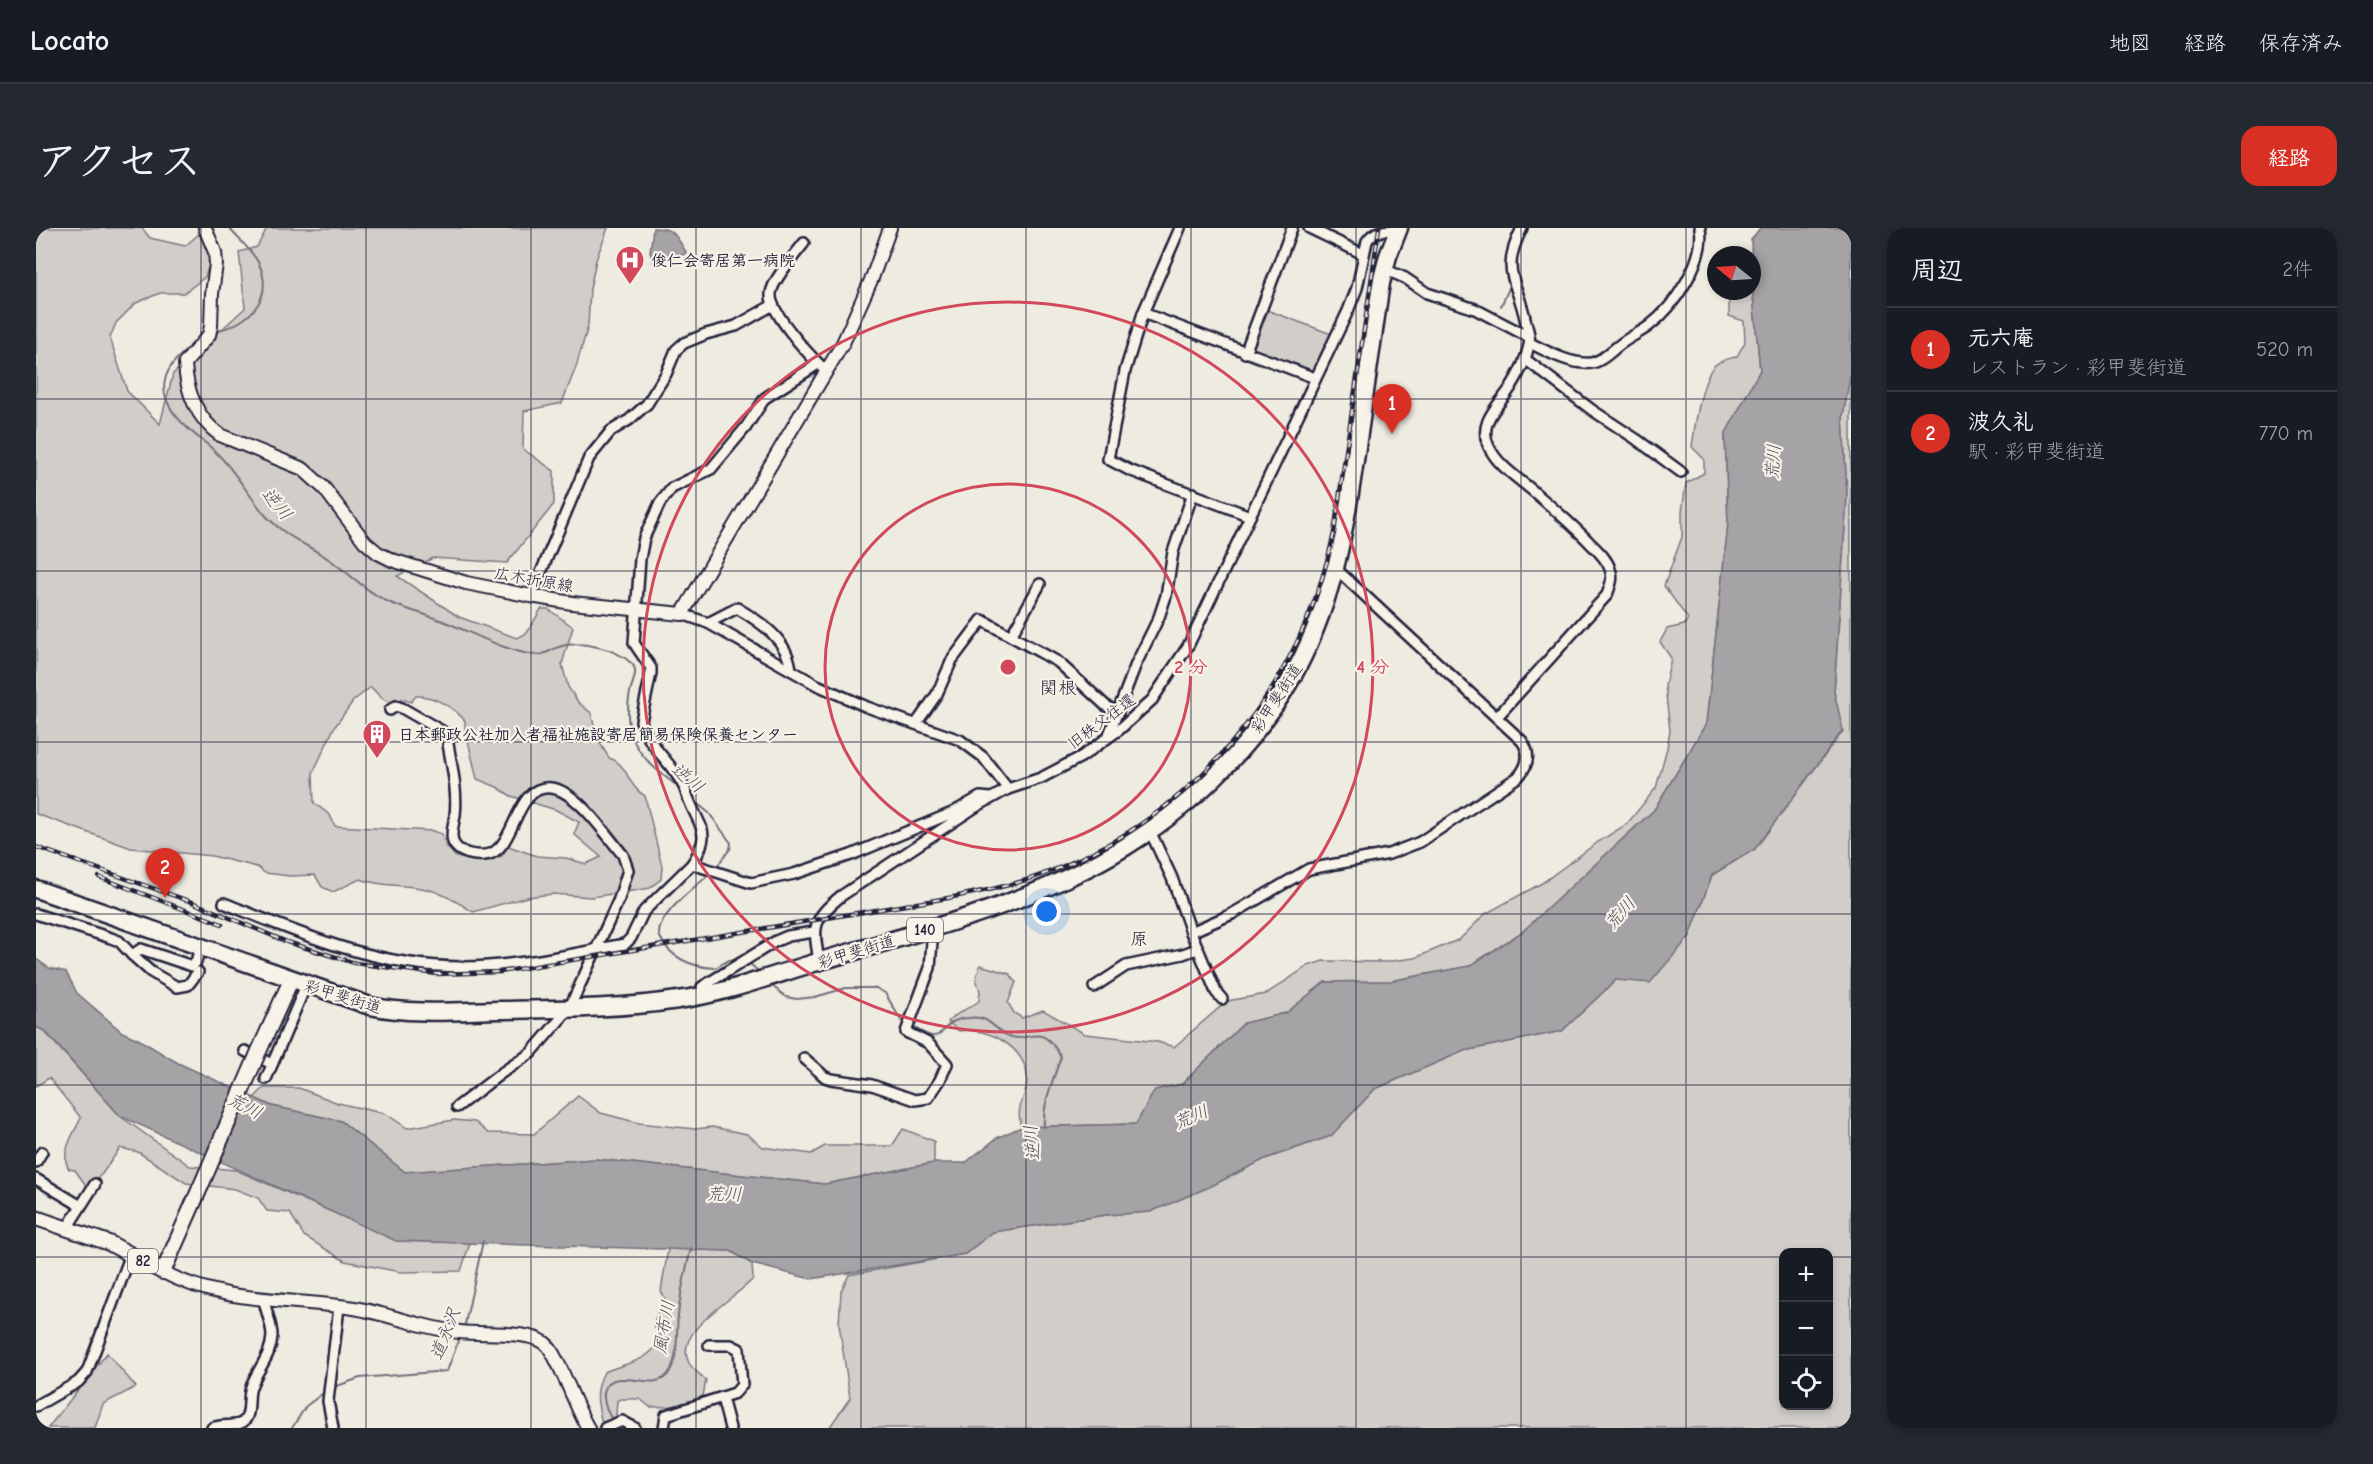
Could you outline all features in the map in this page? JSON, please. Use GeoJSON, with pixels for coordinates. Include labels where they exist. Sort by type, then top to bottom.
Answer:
{"type":"FeatureCollection","features":[{"type":"Feature","properties":{"kind":"highway","name":"彩甲斐街道"},"geometry":{"type":"LineString","coordinates":[[36,889],[370,1006],[399,1011],[624,1007],[681,1000],[725,991],[933,928],[1068,882],[1150,831],[1180,809],[1210,782],[1249,741],[1284,690],[1305,651],[1316,628],[1336,569],[1350,496],[1384,269],[1399,229]]}},
{"type":"Feature","properties":{"kind":"main road","name":"広木折原線"},"geometry":{"type":"LineString","coordinates":[[206,228],[215,252],[216,264],[211,327],[204,342],[185,363],[196,410],[203,422],[220,435],[303,469],[324,488],[355,531],[378,553],[402,563],[466,583],[531,596],[572,603],[682,614]]}},
{"type":"Feature","properties":{"kind":"main road"},"geometry":{"type":"LineString","coordinates":[[682,614],[822,367],[859,310],[890,228]]}},
{"type":"Feature","properties":{"kind":"main road","name":"82"},"geometry":{"type":"LineString","coordinates":[[36,1218],[109,1243],[163,1272],[259,1051],[299,982]]}},
{"type":"Feature","properties":{"kind":"main road"},"geometry":{"type":"LineString","coordinates":[[163,1272],[195,1287],[264,1300],[354,1308],[458,1332],[537,1339],[550,1347],[588,1428]]}},
{"type":"Feature","properties":{"kind":"street"},"geometry":{"type":"LineString","coordinates":[[1180,228],[1143,313],[1125,371],[1108,459],[1128,470],[1250,516]]}},
{"type":"Feature","properties":{"kind":"street"},"geometry":{"type":"LineString","coordinates":[[1245,353],[1292,228]]}},
{"type":"Feature","properties":{"kind":"street"},"geometry":{"type":"LineString","coordinates":[[1309,228],[1363,254]]}},
{"type":"Feature","properties":{"kind":"street"},"geometry":{"type":"LineString","coordinates":[[1497,717],[1607,595],[1612,581],[1606,560],[1578,532],[1498,462],[1489,447],[1485,427],[1489,417],[1510,389],[1525,359],[1530,340],[1525,314],[1513,286],[1510,269],[1514,244],[1522,228]]}},
{"type":"Feature","properties":{"kind":"street"},"geometry":{"type":"LineString","coordinates":[[1384,269],[1405,278],[1427,293],[1475,309],[1556,356],[1587,363],[1599,361],[1636,333],[1648,327],[1669,305],[1692,273],[1698,260],[1702,246],[1700,228]]}},
{"type":"Feature","properties":{"kind":"street","name":"旧秩父往還"},"geometry":{"type":"LineString","coordinates":[[814,932],[824,911],[841,896],[991,798],[1008,789],[1041,778],[1081,757],[1107,739],[1152,700],[1193,636],[1315,378],[1357,288],[1363,254],[1370,233],[1399,229]]}},
{"type":"Feature","properties":{"kind":"street"},"geometry":{"type":"LineString","coordinates":[[224,903],[316,940],[359,952],[426,964],[461,967],[514,963],[595,950],[628,942],[644,911],[692,864],[703,842],[703,828],[684,786],[652,743],[641,721],[651,674],[651,668],[635,646],[638,574],[644,538],[665,494],[672,488],[711,469],[746,427],[765,398],[822,367],[787,327],[770,296],[776,283],[804,243]]}},
{"type":"Feature","properties":{"kind":"street"},"geometry":{"type":"LineString","coordinates":[[531,596],[589,458],[611,431],[648,404],[666,374],[676,350],[684,343],[706,333],[736,326],[773,305]]}},
{"type":"Feature","properties":{"kind":"street"},"geometry":{"type":"LineString","coordinates":[[1143,313],[1315,378]]}},
{"type":"Feature","properties":{"kind":"street"},"geometry":{"type":"LineString","coordinates":[[1525,359],[1592,410],[1681,472]]}},
{"type":"Feature","properties":{"kind":"street"},"geometry":{"type":"LineString","coordinates":[[1107,739],[1136,664],[1159,617],[1166,596],[1173,552],[1193,493]]}},
{"type":"Feature","properties":{"kind":"street"},"geometry":{"type":"LineString","coordinates":[[1191,932],[1232,915],[1309,869],[1389,854],[1420,842],[1518,777],[1527,764],[1525,746],[1497,717],[1336,569]]}},
{"type":"Feature","properties":{"kind":"street"},"geometry":{"type":"LineString","coordinates":[[1011,636],[1040,584]]}},
{"type":"Feature","properties":{"kind":"street"},"geometry":{"type":"LineString","coordinates":[[708,623],[737,608],[752,617],[774,636],[790,663],[791,670]]}},
{"type":"Feature","properties":{"kind":"street"},"geometry":{"type":"LineString","coordinates":[[682,614],[708,623],[791,670],[867,707],[949,735],[970,746],[983,757],[1008,789]]}},
{"type":"Feature","properties":{"kind":"street"},"geometry":{"type":"LineString","coordinates":[[916,724],[937,694],[952,660],[982,620],[1068,669],[1106,705],[1118,713]]}},
{"type":"Feature","properties":{"kind":"street"},"geometry":{"type":"LineString","coordinates":[[390,710],[396,706],[402,708],[442,731],[447,738],[456,799],[452,835],[457,848],[478,855],[491,855],[500,848],[531,794],[541,788],[549,787],[559,789],[575,800],[624,855],[628,870],[569,1009],[531,1053],[457,1107]]}},
{"type":"Feature","properties":{"kind":"street"},"geometry":{"type":"LineString","coordinates":[[692,864],[752,883],[794,874],[851,855],[952,813],[980,797],[991,798]]}},
{"type":"Feature","properties":{"kind":"street"},"geometry":{"type":"LineString","coordinates":[[1150,831],[1172,878],[1197,949],[1216,992],[1222,999]]}},
{"type":"Feature","properties":{"kind":"street"},"geometry":{"type":"LineString","coordinates":[[36,914],[120,941],[151,972],[177,987],[188,985],[198,972]]}},
{"type":"Feature","properties":{"kind":"street"},"geometry":{"type":"LineString","coordinates":[[804,1058],[825,1077],[831,1079],[872,1085],[915,1100],[928,1098],[947,1064],[928,1043],[906,1032],[930,968],[933,928]]}},
{"type":"Feature","properties":{"kind":"street"},"geometry":{"type":"LineString","coordinates":[[702,987],[776,941],[789,936],[814,932],[819,962]]}},
{"type":"Feature","properties":{"kind":"street"},"geometry":{"type":"LineString","coordinates":[[132,955],[141,949],[192,966],[196,962],[200,947]]}},
{"type":"Feature","properties":{"kind":"street"},"geometry":{"type":"LineString","coordinates":[[1094,987],[1126,966],[1197,949]]}},
{"type":"Feature","properties":{"kind":"street"},"geometry":{"type":"LineString","coordinates":[[266,1079],[299,982]]}},
{"type":"Feature","properties":{"kind":"street"},"geometry":{"type":"LineString","coordinates":[[244,1051],[272,1064]]}},
{"type":"Feature","properties":{"kind":"street"},"geometry":{"type":"LineString","coordinates":[[36,1162],[42,1152]]}},
{"type":"Feature","properties":{"kind":"street"},"geometry":{"type":"LineString","coordinates":[[36,1179],[81,1206]]}},
{"type":"Feature","properties":{"kind":"street"},"geometry":{"type":"LineString","coordinates":[[67,1228],[95,1184]]}},
{"type":"Feature","properties":{"kind":"street"},"geometry":{"type":"LineString","coordinates":[[36,1406],[78,1382],[87,1372],[131,1254]]}},
{"type":"Feature","properties":{"kind":"street"},"geometry":{"type":"LineString","coordinates":[[212,1428],[220,1425],[236,1425],[244,1422],[247,1416],[250,1387],[266,1361],[272,1335],[264,1300]]}},
{"type":"Feature","properties":{"kind":"street"},"geometry":{"type":"LineString","coordinates":[[333,1428],[328,1401],[339,1307]]}},
{"type":"Feature","properties":{"kind":"street"},"geometry":{"type":"LineString","coordinates":[[664,1428],[666,1414],[722,1398],[735,1393],[742,1385],[740,1348],[731,1345],[709,1345]]}},
{"type":"Feature","properties":{"kind":"street"},"geometry":{"type":"LineString","coordinates":[[572,1397],[578,1399],[596,1428]]}},
{"type":"Feature","properties":{"kind":"street"},"geometry":{"type":"LineString","coordinates":[[722,1398],[730,1428]]}},
{"type":"Feature","properties":{"kind":"street"},"geometry":{"type":"LineString","coordinates":[[605,1428],[621,1421],[635,1428]]}},
{"type":"Feature","properties":{"kind":"shaded area"},"geometry":{"type":"Polygon","coordinates":[[[36,228],[142,228],[150,238],[185,246],[199,234],[211,259],[205,277],[184,293],[160,293],[136,303],[116,323],[110,338],[127,391],[160,424],[173,374],[245,308],[239,252],[257,247],[267,228],[608,228],[596,260],[590,289],[588,326],[562,403],[524,411],[523,449],[554,471],[554,504],[507,563],[433,558],[397,576],[459,617],[517,638],[527,633],[541,609],[548,609],[573,627],[562,664],[568,687],[578,702],[591,713],[597,738],[609,758],[620,765],[634,786],[645,796],[662,866],[661,879],[650,888],[639,890],[591,897],[553,894],[527,897],[473,912],[450,898],[426,889],[360,879],[333,892],[322,887],[315,875],[290,876],[265,873],[257,867],[212,856],[131,848],[36,814],[36,228]],[[371,687],[353,701],[334,728],[313,773],[314,803],[330,815],[335,826],[433,831],[442,834],[445,845],[456,857],[478,860],[502,856],[508,846],[537,856],[566,858],[586,864],[601,857],[574,834],[579,822],[556,810],[511,796],[477,779],[465,721],[450,707],[423,696],[416,696],[411,702],[402,699],[388,701],[371,687]]]}},
{"type":"Feature","properties":{"kind":"shaded area"},"geometry":{"type":"Polygon","coordinates":[[[1729,300],[1753,300],[1760,370],[1725,435],[1728,524],[1706,724],[1654,810],[1522,932],[1470,966],[1390,981],[1325,982],[1286,1013],[1244,1023],[1182,1084],[1155,1090],[1136,1124],[1021,1127],[1019,1113],[1027,1081],[1026,1069],[1021,1059],[1014,1049],[993,1036],[970,1030],[959,1031],[948,1022],[979,1001],[980,991],[976,979],[980,965],[1010,974],[1016,982],[1008,1003],[1014,1013],[1022,1018],[1043,1010],[1085,1034],[1158,1042],[1174,1047],[1227,1001],[1266,994],[1308,966],[1323,961],[1384,962],[1415,958],[1460,939],[1485,914],[1542,883],[1627,824],[1656,788],[1667,748],[1670,731],[1665,685],[1671,658],[1660,642],[1667,629],[1684,625],[1688,619],[1664,586],[1682,537],[1682,512],[1686,483],[1704,473],[1704,459],[1692,447],[1699,404],[1706,380],[1717,363],[1737,356],[1745,342],[1744,321],[1729,316],[1729,300]]]}},
{"type":"Feature","properties":{"kind":"shaded area"},"geometry":{"type":"Polygon","coordinates":[[[1264,309],[1334,335],[1313,375],[1248,351],[1264,309]]]}},
{"type":"Feature","properties":{"kind":"shaded area"},"geometry":{"type":"Polygon","coordinates":[[[1851,372],[1851,1428],[829,1428],[850,1398],[839,1324],[841,1291],[849,1275],[965,1254],[993,1232],[1106,1215],[1150,1212],[1209,1187],[1265,1159],[1330,1136],[1375,1089],[1464,1051],[1562,1031],[1616,980],[1690,936],[1712,875],[1755,849],[1843,731],[1834,692],[1847,496],[1843,416],[1851,372]]]}},
{"type":"Feature","properties":{"kind":"shaded area"},"geometry":{"type":"Polygon","coordinates":[[[36,1027],[44,1031],[120,1116],[190,1166],[236,1170],[398,1241],[470,1243],[461,1271],[400,1272],[345,1261],[304,1236],[290,1213],[267,1211],[258,1198],[235,1189],[186,1183],[138,1152],[120,1148],[102,1174],[87,1187],[75,1170],[69,1169],[66,1163],[69,1144],[81,1118],[49,1078],[36,1086],[36,1027]]]}},
{"type":"Feature","properties":{"kind":"shaded area"},"geometry":{"type":"Polygon","coordinates":[[[264,1088],[299,1088],[338,1103],[386,1114],[407,1128],[454,1120],[475,1122],[488,1133],[534,1134],[578,1096],[601,1113],[639,1123],[695,1129],[712,1127],[747,1134],[763,1147],[811,1154],[825,1146],[892,1146],[903,1129],[934,1141],[934,1163],[825,1184],[595,1159],[405,1172],[341,1121],[272,1106],[254,1098],[264,1088]]]}},
{"type":"Feature","properties":{"kind":"shaded area"},"geometry":{"type":"Polygon","coordinates":[[[668,1249],[731,1251],[752,1264],[753,1279],[708,1316],[689,1339],[686,1351],[689,1363],[706,1380],[703,1396],[684,1406],[650,1407],[640,1399],[620,1399],[617,1401],[616,1415],[624,1428],[603,1428],[598,1406],[598,1387],[604,1372],[644,1357],[651,1352],[661,1337],[654,1326],[665,1299],[661,1291],[668,1249]]]}},
{"type":"Feature","properties":{"kind":"shaded area"},"geometry":{"type":"Polygon","coordinates":[[[107,1353],[136,1387],[103,1404],[95,1428],[48,1428],[107,1353]]]}},
{"type":"Feature","properties":{"kind":"water"},"geometry":{"type":"Polygon","coordinates":[[[653,228],[665,229],[673,233],[686,252],[685,254],[657,263],[653,262],[650,252],[653,228]]]}},
{"type":"Feature","properties":{"kind":"water","name":"荒川"},"geometry":{"type":"Polygon","coordinates":[[[1760,228],[1851,228],[1851,372],[1843,416],[1847,496],[1834,692],[1843,730],[1755,849],[1712,875],[1690,936],[1650,983],[1616,980],[1562,1031],[1464,1051],[1375,1089],[1331,1136],[1265,1159],[1209,1187],[1150,1212],[1106,1215],[993,1232],[965,1254],[811,1279],[752,1264],[731,1251],[396,1241],[120,1116],[45,1031],[36,1027],[36,959],[49,968],[66,972],[77,993],[122,1032],[178,1063],[272,1106],[341,1121],[405,1172],[595,1159],[825,1184],[934,1163],[965,1163],[997,1138],[1021,1127],[1136,1124],[1155,1090],[1182,1084],[1244,1023],[1286,1013],[1325,982],[1390,981],[1470,966],[1522,932],[1654,810],[1706,724],[1728,524],[1725,435],[1760,370],[1753,300],[1761,300],[1761,246],[1751,246],[1751,240],[1760,228]]]}},
{"type":"Feature","properties":{"kind":"waterway","name":"逆川"},"geometry":{"type":"LineString","coordinates":[[215,331],[227,328],[248,316],[261,299],[264,288],[259,264],[229,228]]}},
{"type":"Feature","properties":{"kind":"waterway"},"geometry":{"type":"LineString","coordinates":[[1519,246],[1528,228]]}},
{"type":"Feature","properties":{"kind":"waterway"},"geometry":{"type":"LineString","coordinates":[[1501,306],[1511,284]]}},
{"type":"Feature","properties":{"kind":"waterway","name":"逆川"},"geometry":{"type":"LineString","coordinates":[[193,345],[178,358],[169,370],[165,382],[165,394],[170,406],[189,430],[221,458],[267,517],[290,536],[330,560],[368,590],[399,606],[527,654],[543,654],[556,648],[576,644],[607,650],[624,658],[632,664],[635,670],[628,709],[632,737],[646,760],[681,789]]}},
{"type":"Feature","properties":{"kind":"waterway","name":"逆川"},"geometry":{"type":"LineString","coordinates":[[692,799],[709,813],[731,843],[730,849],[715,869]]}},
{"type":"Feature","properties":{"kind":"waterway","name":"逆川"},"geometry":{"type":"LineString","coordinates":[[711,873],[671,910],[660,927],[659,935],[663,943],[675,955],[698,966],[715,968],[729,960],[740,959]]}},
{"type":"Feature","properties":{"kind":"waterway","name":"逆川"},"geometry":{"type":"LineString","coordinates":[[748,962],[759,972]]}},
{"type":"Feature","properties":{"kind":"waterway","name":"逆川"},"geometry":{"type":"LineString","coordinates":[[771,985],[786,997],[797,999],[815,997],[846,988],[876,988],[885,993],[905,1024]]}},
{"type":"Feature","properties":{"kind":"waterway","name":"逆川"},"geometry":{"type":"LineString","coordinates":[[911,1026],[935,1036],[955,1021],[964,1018],[981,1018],[1014,1038],[1033,1036],[1046,1038],[1061,1057],[1046,1101],[1044,1128]]}},
{"type":"Feature","properties":{"kind":"waterway","name":"道永沢"},"geometry":{"type":"LineString","coordinates":[[464,1329],[483,1241]]}},
{"type":"Feature","properties":{"kind":"waterway","name":"風布川"},"geometry":{"type":"LineString","coordinates":[[613,1421],[604,1399],[605,1388],[609,1383],[621,1379],[659,1380],[665,1377],[673,1365],[680,1299],[691,1248]]}},
{"type":"Feature","properties":{"kind":"waterway","name":"道永沢"},"geometry":{"type":"LineString","coordinates":[[334,1387],[360,1378],[447,1371],[460,1337]]}},
{"type":"Feature","properties":{"kind":"waterway","name":"道永沢"},"geometry":{"type":"LineString","coordinates":[[292,1428],[306,1406],[326,1391]]}},
{"type":"Feature","properties":{"kind":"railway"},"geometry":{"type":"LineString","coordinates":[[36,847],[192,902],[287,942],[355,963],[437,974],[500,972],[948,898],[1030,879],[1096,851],[1147,820],[1192,784],[1232,742],[1267,696],[1295,645],[1318,591],[1334,533],[1379,228]]}},
{"type":"Feature","properties":{"kind":"railway"},"geometry":{"type":"LineString","coordinates":[[99,877],[222,924]]}},
{"type":"Feature","properties":{"kind":"place","name":"俊仁会寄居第一病院"},"geometry":{"type":"Point","coordinates":[630,286]}},
{"type":"Feature","properties":{"kind":"place","name":"元六庵"},"geometry":{"type":"Point","coordinates":[1392,434]}},
{"type":"Feature","properties":{"kind":"place","name":"日本郵政公社加入者福祉施設寄居簡易保険保養センター"},"geometry":{"type":"Point","coordinates":[377,760]}},
{"type":"Feature","properties":{"kind":"place","name":"波久礼"},"geometry":{"type":"Point","coordinates":[165,898]}},
{"type":"Feature","properties":{"kind":"district","name":"関根"},"geometry":{"type":"Point","coordinates":[1058,688]}},
{"type":"Feature","properties":{"kind":"district","name":"原"},"geometry":{"type":"Point","coordinates":[1139,939]}}]}
